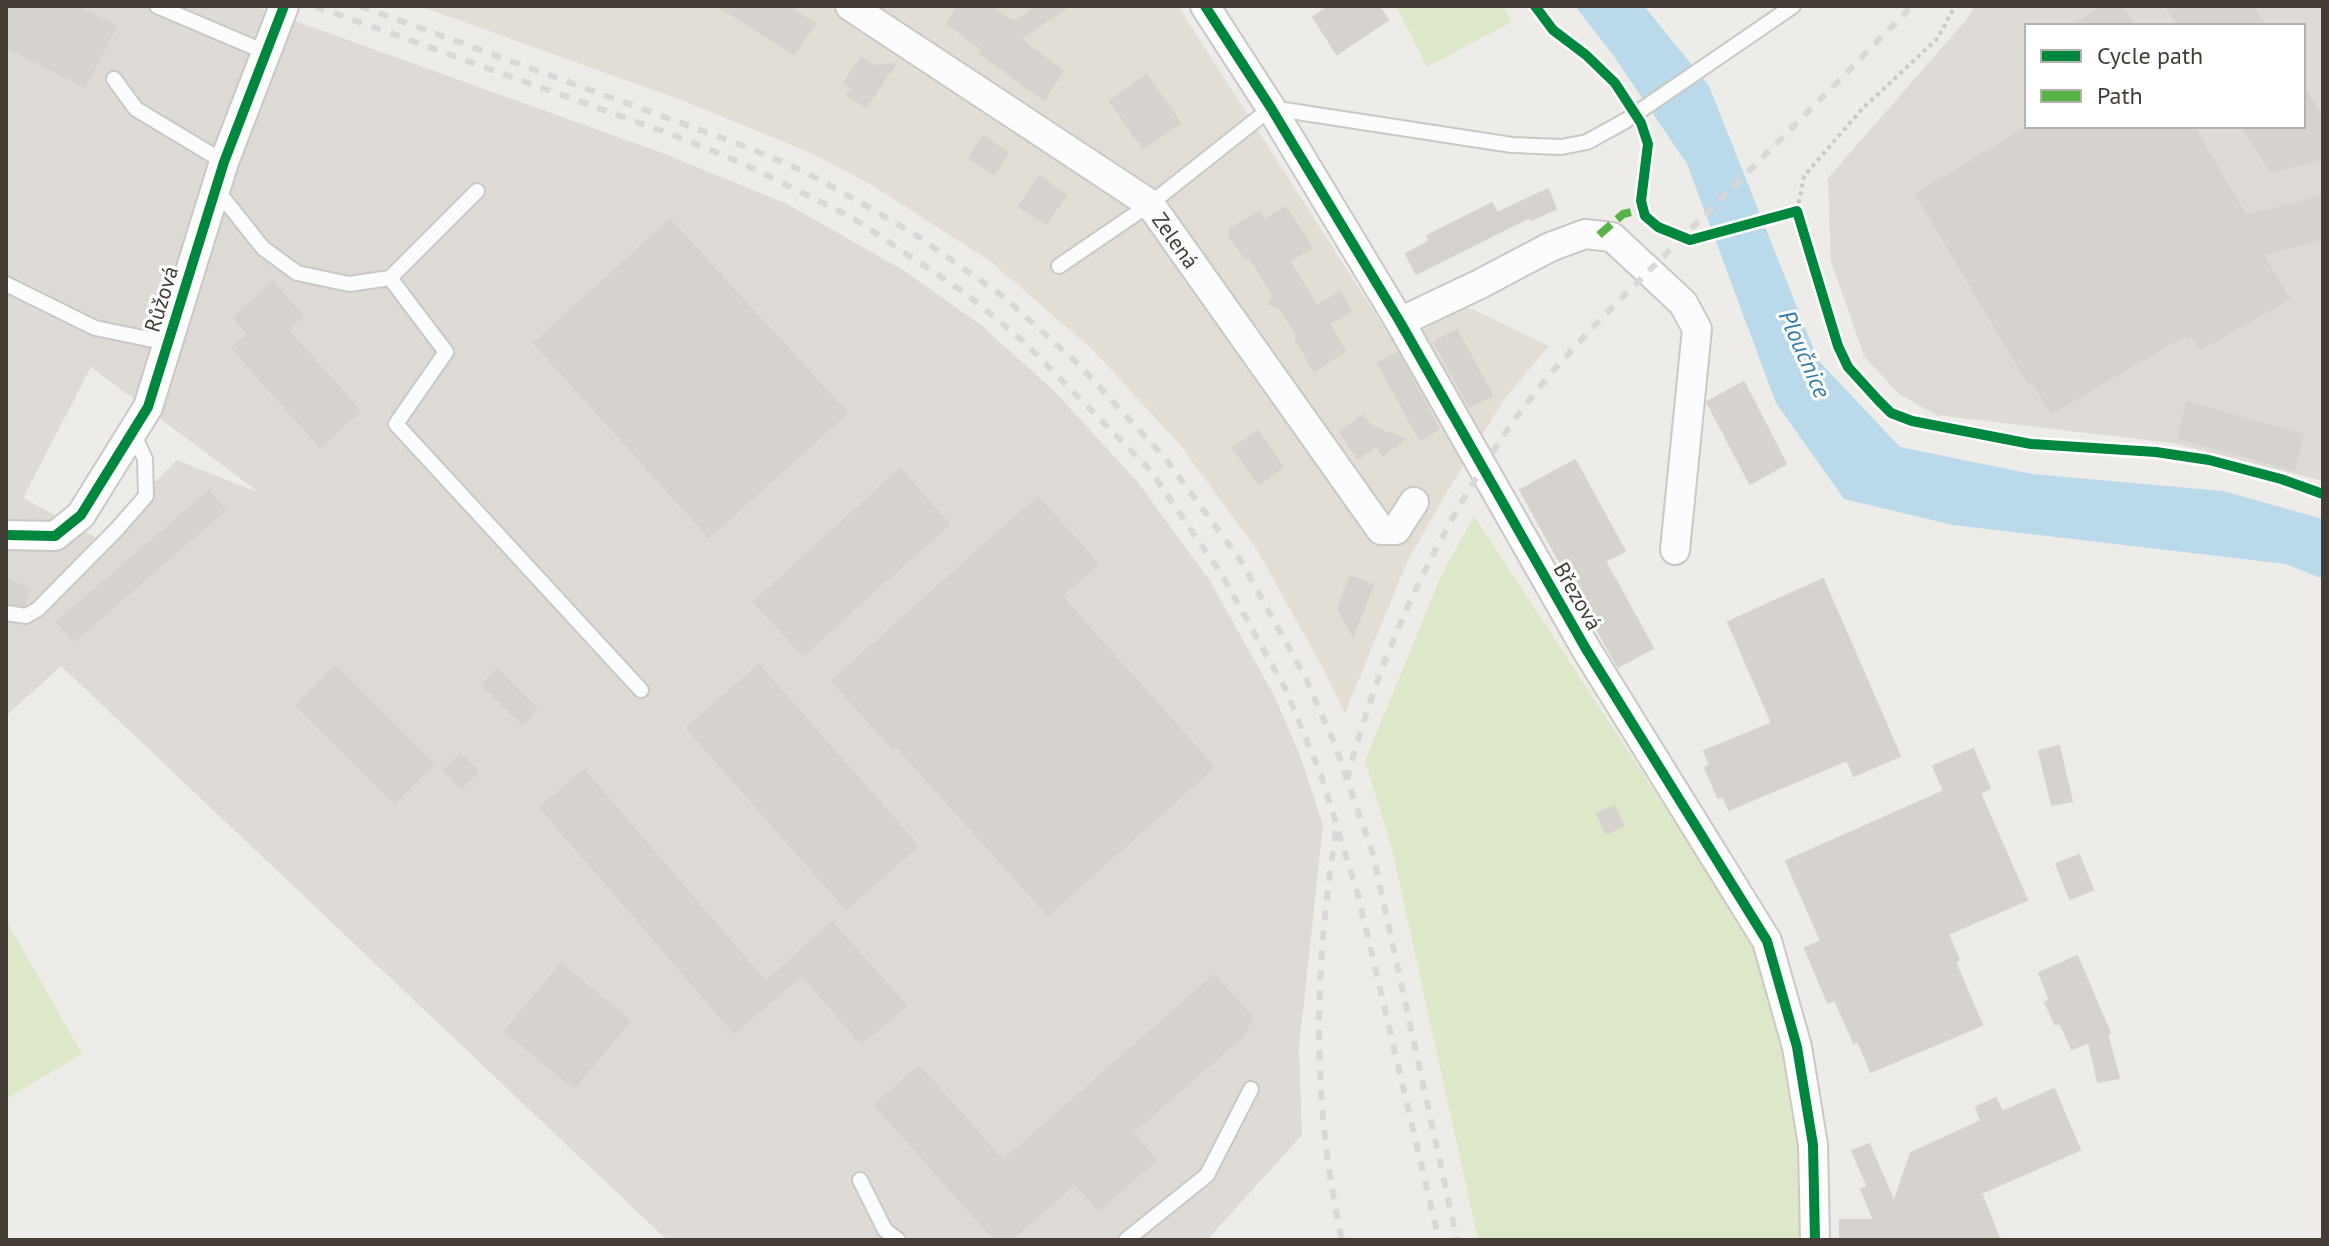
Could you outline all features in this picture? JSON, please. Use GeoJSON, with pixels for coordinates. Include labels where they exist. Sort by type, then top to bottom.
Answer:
{"type":"FeatureCollection","features":[{"type":"Feature","properties":{"kind":"street","name":"Růžová"},"geometry":{"type":"LineString","coordinates":[[6,535],[55,536],[81,515],[148,407],[220,175],[284,6]]}},
{"type":"Feature","properties":{"kind":"street","name":"Březová"},"geometry":{"type":"LineString","coordinates":[[1205,6],[1271,108],[1400,322],[1586,649],[1767,941],[1797,1047],[1813,1145],[1815,1240]]}},
{"type":"Feature","properties":{"kind":"street","name":"Zelená"},"geometry":{"type":"LineString","coordinates":[[862,9],[1150,204],[1381,530],[1396,530],[1414,502]]}},
{"type":"Feature","properties":{"kind":"street"},"geometry":{"type":"LineString","coordinates":[[1400,322],[1550,247],[1585,234],[1612,237],[1683,303],[1697,329],[1675,550]]}},
{"type":"Feature","properties":{"kind":"lane"},"geometry":{"type":"LineString","coordinates":[[157,6],[265,52]]}},
{"type":"Feature","properties":{"kind":"lane"},"geometry":{"type":"LineString","coordinates":[[1059,266],[1150,204],[1271,108],[1532,147],[1561,147],[1587,142],[1625,121],[1793,6]]}},
{"type":"Feature","properties":{"kind":"lane"},"geometry":{"type":"LineString","coordinates":[[114,79],[136,109],[220,175],[263,248],[297,273],[349,284],[390,278],[477,191]]}},
{"type":"Feature","properties":{"kind":"lane"},"geometry":{"type":"LineString","coordinates":[[390,278],[446,352],[396,424],[641,690]]}},
{"type":"Feature","properties":{"kind":"lane"},"geometry":{"type":"LineString","coordinates":[[6,284],[95,328],[168,343]]}},
{"type":"Feature","properties":{"kind":"lane"},"geometry":{"type":"LineString","coordinates":[[6,613],[26,616],[38,609],[146,496],[145,459],[133,432]]}},
{"type":"Feature","properties":{"kind":"lane"},"geometry":{"type":"LineString","coordinates":[[1126,1240],[1207,1175],[1251,1089]]}},
{"type":"Feature","properties":{"kind":"lane"},"geometry":{"type":"LineString","coordinates":[[860,1180],[885,1230],[898,1240]]}},
{"type":"Feature","properties":{"kind":"path"},"geometry":{"type":"LineString","coordinates":[[1802,226],[1797,211],[1804,176],[1863,108],[1937,39],[1955,6]]}},
{"type":"Feature","properties":{"kind":"shaded area"},"geometry":{"type":"Polygon","coordinates":[[[6,6],[253,6],[665,154],[787,204],[903,270],[981,325],[1053,390],[1137,481],[1210,581],[1274,695],[1301,758],[1323,825],[1299,1048],[1302,1135],[1207,1240],[667,1240],[61,666],[6,716],[6,6]],[[91,367],[23,498],[99,539],[177,460],[257,491],[91,367]]]}},
{"type":"Feature","properties":{"kind":"shaded area"},"geometry":{"type":"Polygon","coordinates":[[[419,6],[1178,6],[1396,346],[1464,305],[1549,346],[1505,398],[1407,562],[1345,713],[1257,550],[1180,445],[1093,350],[990,261],[870,184],[811,153],[684,101],[419,6]]]}},
{"type":"Feature","properties":{"kind":"shaded area"},"geometry":{"type":"Polygon","coordinates":[[[1975,6],[2323,6],[2323,481],[2172,443],[1936,415],[1899,394],[1864,356],[1831,261],[1828,178],[1975,6]]]}},
{"type":"Feature","properties":{"kind":"green space"},"geometry":{"type":"Polygon","coordinates":[[[1396,6],[1503,6],[1512,22],[1427,67],[1396,6]]]}},
{"type":"Feature","properties":{"kind":"green space"},"geometry":{"type":"Polygon","coordinates":[[[1474,516],[1760,952],[1801,1132],[1799,1240],[1478,1240],[1392,849],[1365,761],[1440,578],[1474,516]]]}},
{"type":"Feature","properties":{"kind":"green space"},"geometry":{"type":"Polygon","coordinates":[[[6,920],[82,1054],[6,1099],[6,920]]]}},
{"type":"Feature","properties":{"kind":"water","name":"Ploučnice"},"geometry":{"type":"Polygon","coordinates":[[[1575,6],[1644,6],[1709,86],[1818,360],[1900,447],[2032,474],[2223,491],[2323,519],[2323,579],[2286,564],[1953,525],[1844,499],[1776,403],[1687,164],[1613,55],[1575,6]]]}},
{"type":"Feature","properties":{"kind":"building"},"geometry":{"type":"Polygon","coordinates":[[[6,6],[75,6],[116,26],[85,87],[6,47],[6,6]]]}},
{"type":"Feature","properties":{"kind":"building"},"geometry":{"type":"Polygon","coordinates":[[[718,6],[787,6],[815,24],[794,54],[718,6]]]}},
{"type":"Feature","properties":{"kind":"building"},"geometry":{"type":"Polygon","coordinates":[[[958,6],[989,6],[1014,22],[1037,6],[1069,6],[1020,39],[1063,71],[1044,100],[980,53],[982,49],[947,24],[958,6]]]}},
{"type":"Feature","properties":{"kind":"building"},"geometry":{"type":"Polygon","coordinates":[[[1330,6],[1379,6],[1388,20],[1337,54],[1313,17],[1330,6]]]}},
{"type":"Feature","properties":{"kind":"building"},"geometry":{"type":"Polygon","coordinates":[[[2104,6],[2122,6],[2133,24],[2073,24],[2104,6]]]}},
{"type":"Feature","properties":{"kind":"building"},"geometry":{"type":"Polygon","coordinates":[[[2166,6],[2253,6],[2264,24],[2178,24],[2166,6]]]}},
{"type":"Feature","properties":{"kind":"building"},"geometry":{"type":"Polygon","coordinates":[[[861,58],[874,66],[895,64],[866,107],[847,95],[852,88],[844,83],[861,58]]]}},
{"type":"Feature","properties":{"kind":"building"},"geometry":{"type":"Polygon","coordinates":[[[1147,75],[1180,123],[1143,148],[1110,101],[1147,75]]]}},
{"type":"Feature","properties":{"kind":"building"},"geometry":{"type":"Polygon","coordinates":[[[2305,89],[2323,118],[2323,158],[2271,172],[2243,128],[2305,128],[2305,89]]]}},
{"type":"Feature","properties":{"kind":"building"},"geometry":{"type":"Polygon","coordinates":[[[2026,128],[2194,128],[2246,216],[2323,196],[2323,238],[2263,255],[2289,299],[2201,349],[2191,335],[2187,338],[2185,335],[2052,413],[2033,383],[2029,384],[1916,194],[2026,128]]]}},
{"type":"Feature","properties":{"kind":"building"},"geometry":{"type":"Polygon","coordinates":[[[983,136],[1008,153],[994,174],[969,158],[983,136]]]}},
{"type":"Feature","properties":{"kind":"building"},"geometry":{"type":"Polygon","coordinates":[[[1039,176],[1066,195],[1046,224],[1019,206],[1039,176]]]}},
{"type":"Feature","properties":{"kind":"building"},"geometry":{"type":"Polygon","coordinates":[[[1548,189],[1556,209],[1531,220],[1530,217],[1416,274],[1406,254],[1430,241],[1427,236],[1492,203],[1497,213],[1548,189]]]}},
{"type":"Feature","properties":{"kind":"building"},"geometry":{"type":"Polygon","coordinates":[[[1286,207],[1312,248],[1289,261],[1317,306],[1340,292],[1351,311],[1329,324],[1345,351],[1314,371],[1295,338],[1298,336],[1279,307],[1269,304],[1273,296],[1250,257],[1246,259],[1230,238],[1231,228],[1259,212],[1264,220],[1286,207]]]}},
{"type":"Feature","properties":{"kind":"building"},"geometry":{"type":"Polygon","coordinates":[[[670,220],[847,413],[709,537],[534,343],[670,220]]]}},
{"type":"Feature","properties":{"kind":"building"},"geometry":{"type":"Polygon","coordinates":[[[273,282],[303,316],[287,329],[360,411],[320,447],[232,348],[248,334],[234,318],[273,282]]]}},
{"type":"Feature","properties":{"kind":"building"},"geometry":{"type":"Polygon","coordinates":[[[1457,330],[1492,395],[1470,407],[1434,342],[1457,330]]]}},
{"type":"Feature","properties":{"kind":"building"},"geometry":{"type":"Polygon","coordinates":[[[1398,353],[1439,429],[1420,440],[1378,363],[1398,353]]]}},
{"type":"Feature","properties":{"kind":"building"},"geometry":{"type":"Polygon","coordinates":[[[1744,382],[1786,464],[1750,484],[1707,402],[1744,382]]]}},
{"type":"Feature","properties":{"kind":"building"},"geometry":{"type":"Polygon","coordinates":[[[2187,402],[2303,435],[2294,470],[2178,438],[2187,402]]]}},
{"type":"Feature","properties":{"kind":"building"},"geometry":{"type":"Polygon","coordinates":[[[1363,415],[1372,427],[1405,439],[1383,455],[1376,446],[1358,459],[1340,432],[1363,415]]]}},
{"type":"Feature","properties":{"kind":"building"},"geometry":{"type":"Polygon","coordinates":[[[1258,431],[1283,467],[1259,484],[1233,448],[1258,431]]]}},
{"type":"Feature","properties":{"kind":"building"},"geometry":{"type":"Polygon","coordinates":[[[1575,460],[1625,551],[1605,561],[1653,648],[1618,667],[1520,490],[1575,460]]]}},
{"type":"Feature","properties":{"kind":"building"},"geometry":{"type":"Polygon","coordinates":[[[900,469],[949,524],[803,655],[754,602],[900,469]]]}},
{"type":"Feature","properties":{"kind":"building"},"geometry":{"type":"Polygon","coordinates":[[[209,491],[225,510],[74,641],[57,622],[209,491]]]}},
{"type":"Feature","properties":{"kind":"building"},"geometry":{"type":"Polygon","coordinates":[[[1038,497],[1098,564],[1061,596],[1214,767],[1048,915],[896,746],[893,749],[832,681],[1038,497]]]}},
{"type":"Feature","properties":{"kind":"building"},"geometry":{"type":"Polygon","coordinates":[[[1350,576],[1373,585],[1353,636],[1338,609],[1350,576]]]}},
{"type":"Feature","properties":{"kind":"building"},"geometry":{"type":"Polygon","coordinates":[[[6,579],[30,589],[24,606],[6,603],[6,579]]]}},
{"type":"Feature","properties":{"kind":"building"},"geometry":{"type":"Polygon","coordinates":[[[1823,579],[1900,756],[1854,776],[1847,760],[1729,810],[1723,796],[1718,798],[1705,768],[1710,765],[1704,751],[1772,723],[1728,622],[1823,579]]]}},
{"type":"Feature","properties":{"kind":"building"},"geometry":{"type":"Polygon","coordinates":[[[759,665],[918,846],[846,909],[687,728],[759,665]]]}},
{"type":"Feature","properties":{"kind":"building"},"geometry":{"type":"Polygon","coordinates":[[[335,666],[433,764],[395,803],[296,705],[335,666]]]}},
{"type":"Feature","properties":{"kind":"building"},"geometry":{"type":"Polygon","coordinates":[[[497,669],[537,709],[522,724],[482,685],[497,669]]]}},
{"type":"Feature","properties":{"kind":"building"},"geometry":{"type":"Polygon","coordinates":[[[2059,746],[2072,801],[2052,805],[2039,751],[2059,746]]]}},
{"type":"Feature","properties":{"kind":"building"},"geometry":{"type":"Polygon","coordinates":[[[1973,749],[1990,788],[1980,793],[2027,900],[1948,934],[1959,960],[1955,962],[1982,1025],[1871,1072],[1835,1000],[1828,1003],[1805,948],[1821,941],[1786,861],[1944,791],[1933,766],[1973,749]]]}},
{"type":"Feature","properties":{"kind":"building"},"geometry":{"type":"Polygon","coordinates":[[[461,754],[478,772],[462,788],[444,770],[461,754]]]}},
{"type":"Feature","properties":{"kind":"building"},"geometry":{"type":"Polygon","coordinates":[[[584,770],[766,982],[832,922],[906,1006],[861,1043],[802,975],[734,1033],[540,807],[584,770]]]}},
{"type":"Feature","properties":{"kind":"building"},"geometry":{"type":"Polygon","coordinates":[[[1614,806],[1623,826],[1606,834],[1597,814],[1614,806]]]}},
{"type":"Feature","properties":{"kind":"building"},"geometry":{"type":"Polygon","coordinates":[[[2079,855],[2093,890],[2070,899],[2056,864],[2079,855]]]}},
{"type":"Feature","properties":{"kind":"building"},"geometry":{"type":"Polygon","coordinates":[[[2077,956],[2110,1033],[2107,1034],[2119,1078],[2098,1082],[2089,1042],[2072,1049],[2060,1023],[2055,1024],[2045,1002],[2050,1000],[2039,973],[2077,956]]]}},
{"type":"Feature","properties":{"kind":"building"},"geometry":{"type":"Polygon","coordinates":[[[561,964],[630,1021],[574,1088],[505,1031],[561,964]]]}},
{"type":"Feature","properties":{"kind":"building"},"geometry":{"type":"Polygon","coordinates":[[[1214,975],[1252,1017],[1245,1034],[1132,1133],[1156,1160],[1099,1210],[1075,1183],[1011,1240],[995,1240],[875,1105],[919,1066],[1003,1161],[1214,975]]]}},
{"type":"Feature","properties":{"kind":"building"},"geometry":{"type":"Polygon","coordinates":[[[2054,1089],[2080,1150],[1981,1193],[2000,1240],[1840,1240],[1840,1220],[1874,1220],[1861,1189],[1868,1187],[1852,1151],[1869,1144],[1894,1202],[1911,1153],[1981,1121],[1976,1107],[1996,1098],[2002,1112],[2054,1089]]]}},
{"type":"Feature","properties":{"kind":"railway"},"geometry":{"type":"LineString","coordinates":[[315,6],[673,135],[742,163],[853,218],[965,293],[1022,340],[1150,470],[1222,575],[1285,688],[1321,775],[1358,895],[1439,1240]]}},
{"type":"Feature","properties":{"kind":"railway"},"geometry":{"type":"LineString","coordinates":[[360,6],[744,146],[803,171],[860,202],[922,239],[1004,297],[1079,365],[1165,458],[1241,561],[1306,679],[1335,745],[1373,854],[1457,1240]]}},
{"type":"Feature","properties":{"kind":"railway"},"geometry":{"type":"LineString","coordinates":[[1347,780],[1375,689],[1410,601],[1478,475],[1523,408],[1611,308],[1912,6]]}},
{"type":"Feature","properties":{"kind":"railway"},"geometry":{"type":"LineString","coordinates":[[1336,831],[1323,935],[1319,1036],[1325,1137],[1342,1240]]}},
{"type":"Feature","properties":{"kind":"marked path"},"geometry":{"type":"LineString","coordinates":[[1599,235],[1623,214],[1643,209]]}},
{"type":"Feature","properties":{"kind":"cycle path"},"geometry":{"type":"LineString","coordinates":[[6,535],[55,536],[81,515],[148,407],[224,162],[284,6]]}},
{"type":"Feature","properties":{"kind":"cycle path"},"geometry":{"type":"LineString","coordinates":[[1205,6],[1271,108],[1400,322],[1586,649],[1767,941],[1797,1047],[1813,1145],[1815,1240]]}},
{"type":"Feature","properties":{"kind":"cycle path"},"geometry":{"type":"LineString","coordinates":[[1535,6],[1553,30],[1586,55],[1615,83],[1641,123],[1648,144],[1641,201],[1645,216],[1658,227],[1690,240],[1797,211],[1838,346],[1848,367],[1891,413],[1912,421],[2031,444],[2156,452],[2209,460],[2323,494]]}}]}
